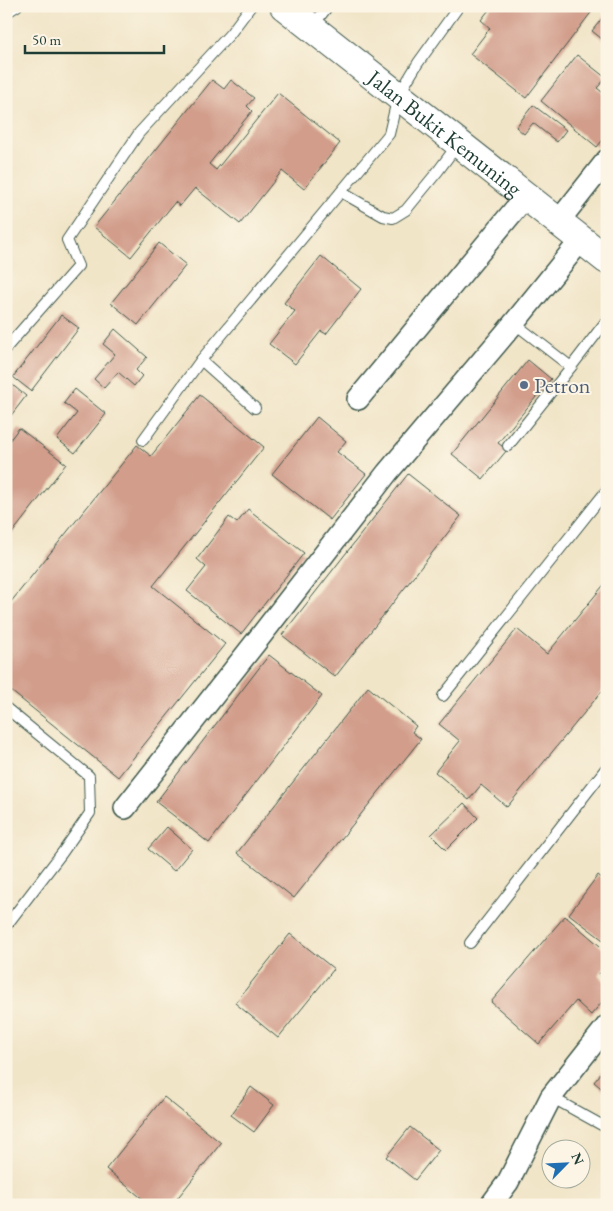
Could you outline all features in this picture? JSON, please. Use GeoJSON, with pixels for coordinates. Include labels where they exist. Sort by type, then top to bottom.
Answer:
{"type":"FeatureCollection","features":[{"type":"Feature","properties":{"kind":"main road","name":"Jalan Bukit Kemuning"},"geometry":{"type":"LineString","coordinates":[[284,6],[607,260]]}},
{"type":"Feature","properties":{"kind":"street"},"geometry":{"type":"LineString","coordinates":[[558,222],[607,160]]}},
{"type":"Feature","properties":{"kind":"street"},"geometry":{"type":"LineString","coordinates":[[358,399],[526,196]]}},
{"type":"Feature","properties":{"kind":"street"},"geometry":{"type":"LineString","coordinates":[[125,808],[387,473],[514,323],[581,240]]}},
{"type":"Feature","properties":{"kind":"street"},"geometry":{"type":"LineString","coordinates":[[492,1205],[508,1182],[552,1097],[607,1026]]}},
{"type":"Feature","properties":{"kind":"lane"},"geometry":{"type":"LineString","coordinates":[[6,13],[17,6]]}},
{"type":"Feature","properties":{"kind":"lane"},"geometry":{"type":"LineString","coordinates":[[6,348],[78,266],[67,240],[139,133],[230,34],[251,6]]}},
{"type":"Feature","properties":{"kind":"lane"},"geometry":{"type":"LineString","coordinates":[[311,28],[328,6]]}},
{"type":"Feature","properties":{"kind":"lane"},"geometry":{"type":"LineString","coordinates":[[143,440],[201,360],[389,134],[398,96],[418,63],[459,6]]}},
{"type":"Feature","properties":{"kind":"lane"},"geometry":{"type":"LineString","coordinates":[[341,192],[383,216],[393,218],[406,210],[458,144]]}},
{"type":"Feature","properties":{"kind":"lane"},"geometry":{"type":"LineString","coordinates":[[508,446],[607,320]]}},
{"type":"Feature","properties":{"kind":"lane"},"geometry":{"type":"LineString","coordinates":[[514,323],[571,367]]}},
{"type":"Feature","properties":{"kind":"lane"},"geometry":{"type":"LineString","coordinates":[[201,360],[255,408]]}},
{"type":"Feature","properties":{"kind":"lane"},"geometry":{"type":"LineString","coordinates":[[443,696],[607,490]]}},
{"type":"Feature","properties":{"kind":"lane"},"geometry":{"type":"LineString","coordinates":[[6,708],[89,776],[90,813],[6,926]]}},
{"type":"Feature","properties":{"kind":"lane"},"geometry":{"type":"LineString","coordinates":[[470,942],[607,767]]}},
{"type":"Feature","properties":{"kind":"lane"},"geometry":{"type":"LineString","coordinates":[[552,1097],[607,1128]]}},
{"type":"Feature","properties":{"kind":"building"},"geometry":{"type":"Polygon","coordinates":[[[492,6],[596,6],[526,98],[470,54],[490,28],[481,20],[492,6]]]}},
{"type":"Feature","properties":{"kind":"building"},"geometry":{"type":"Polygon","coordinates":[[[607,12],[607,43],[592,31],[607,12]]]}},
{"type":"Feature","properties":{"kind":"building"},"geometry":{"type":"Polygon","coordinates":[[[577,55],[606,78],[597,88],[607,96],[607,101],[601,108],[607,113],[607,135],[597,147],[541,101],[577,55]]]}},
{"type":"Feature","properties":{"kind":"building"},"geometry":{"type":"Polygon","coordinates":[[[212,80],[224,89],[231,80],[254,98],[247,106],[252,111],[209,164],[216,170],[278,93],[340,143],[304,189],[282,171],[240,224],[195,188],[180,206],[175,202],[131,257],[94,227],[212,80]]]}},
{"type":"Feature","properties":{"kind":"building"},"geometry":{"type":"Polygon","coordinates":[[[533,105],[566,130],[557,142],[533,123],[524,134],[516,127],[533,105]]]}},
{"type":"Feature","properties":{"kind":"building"},"geometry":{"type":"Polygon","coordinates":[[[159,243],[186,265],[138,325],[111,303],[159,243]]]}},
{"type":"Feature","properties":{"kind":"building"},"geometry":{"type":"Polygon","coordinates":[[[321,256],[361,289],[326,334],[321,331],[295,364],[269,344],[295,311],[284,303],[321,256]]]}},
{"type":"Feature","properties":{"kind":"building"},"geometry":{"type":"Polygon","coordinates":[[[61,315],[79,328],[31,391],[13,377],[61,315]]]}},
{"type":"Feature","properties":{"kind":"building"},"geometry":{"type":"Polygon","coordinates":[[[115,329],[147,357],[136,370],[142,376],[134,386],[118,372],[104,388],[94,379],[115,354],[103,344],[115,329]]]}},
{"type":"Feature","properties":{"kind":"building"},"geometry":{"type":"Polygon","coordinates":[[[528,360],[551,379],[498,443],[507,450],[483,479],[452,454],[528,360]]]}},
{"type":"Feature","properties":{"kind":"building"},"geometry":{"type":"Polygon","coordinates":[[[10,383],[26,396],[6,422],[6,387],[10,383]]]}},
{"type":"Feature","properties":{"kind":"building"},"geometry":{"type":"Polygon","coordinates":[[[75,389],[106,414],[75,453],[57,439],[77,413],[64,403],[75,389]]]}},
{"type":"Feature","properties":{"kind":"building"},"geometry":{"type":"Polygon","coordinates":[[[200,395],[264,447],[153,586],[225,644],[118,777],[6,687],[6,608],[137,445],[151,456],[200,395]]]}},
{"type":"Feature","properties":{"kind":"building"},"geometry":{"type":"Polygon","coordinates":[[[317,417],[346,441],[337,452],[366,474],[330,520],[272,474],[317,417]]]}},
{"type":"Feature","properties":{"kind":"building"},"geometry":{"type":"Polygon","coordinates":[[[19,428],[66,464],[6,541],[6,445],[19,428]]]}},
{"type":"Feature","properties":{"kind":"building"},"geometry":{"type":"Polygon","coordinates":[[[408,474],[461,516],[335,677],[282,635],[408,474]]]}},
{"type":"Feature","properties":{"kind":"building"},"geometry":{"type":"Polygon","coordinates":[[[248,509],[304,553],[241,634],[187,591],[206,567],[197,559],[229,517],[237,523],[248,509]]]}},
{"type":"Feature","properties":{"kind":"building"},"geometry":{"type":"Polygon","coordinates":[[[607,581],[607,685],[507,807],[481,785],[469,800],[435,772],[460,741],[439,724],[517,629],[547,654],[607,581]]]}},
{"type":"Feature","properties":{"kind":"building"},"geometry":{"type":"Polygon","coordinates":[[[269,655],[322,696],[209,843],[156,802],[269,655]]]}},
{"type":"Feature","properties":{"kind":"building"},"geometry":{"type":"Polygon","coordinates":[[[368,687],[416,726],[412,732],[421,739],[294,898],[237,853],[368,687]]]}},
{"type":"Feature","properties":{"kind":"building"},"geometry":{"type":"Polygon","coordinates":[[[464,803],[478,818],[446,850],[431,835],[464,803]]]}},
{"type":"Feature","properties":{"kind":"building"},"geometry":{"type":"Polygon","coordinates":[[[167,827],[192,849],[174,871],[148,849],[167,827]]]}},
{"type":"Feature","properties":{"kind":"building"},"geometry":{"type":"Polygon","coordinates":[[[598,875],[607,882],[607,943],[569,914],[598,875]]]}},
{"type":"Feature","properties":{"kind":"building"},"geometry":{"type":"Polygon","coordinates":[[[565,916],[607,952],[607,965],[598,975],[607,983],[607,996],[591,1015],[576,1001],[539,1044],[491,1002],[565,916]]]}},
{"type":"Feature","properties":{"kind":"building"},"geometry":{"type":"Polygon","coordinates":[[[290,934],[334,969],[278,1038],[235,1003],[290,934]]]}},
{"type":"Feature","properties":{"kind":"building"},"geometry":{"type":"Polygon","coordinates":[[[607,1066],[607,1093],[594,1082],[607,1066]]]}},
{"type":"Feature","properties":{"kind":"building"},"geometry":{"type":"Polygon","coordinates":[[[251,1087],[274,1105],[254,1132],[231,1115],[251,1087]]]}},
{"type":"Feature","properties":{"kind":"building"},"geometry":{"type":"Polygon","coordinates":[[[164,1097],[221,1143],[172,1205],[150,1205],[106,1169],[164,1097]]]}},
{"type":"Feature","properties":{"kind":"building"},"geometry":{"type":"Polygon","coordinates":[[[410,1127],[439,1150],[415,1180],[386,1157],[410,1127]]]}},
{"type":"Feature","properties":{"kind":"place","name":"Petron"},"geometry":{"type":"Point","coordinates":[524,385]}}]}
